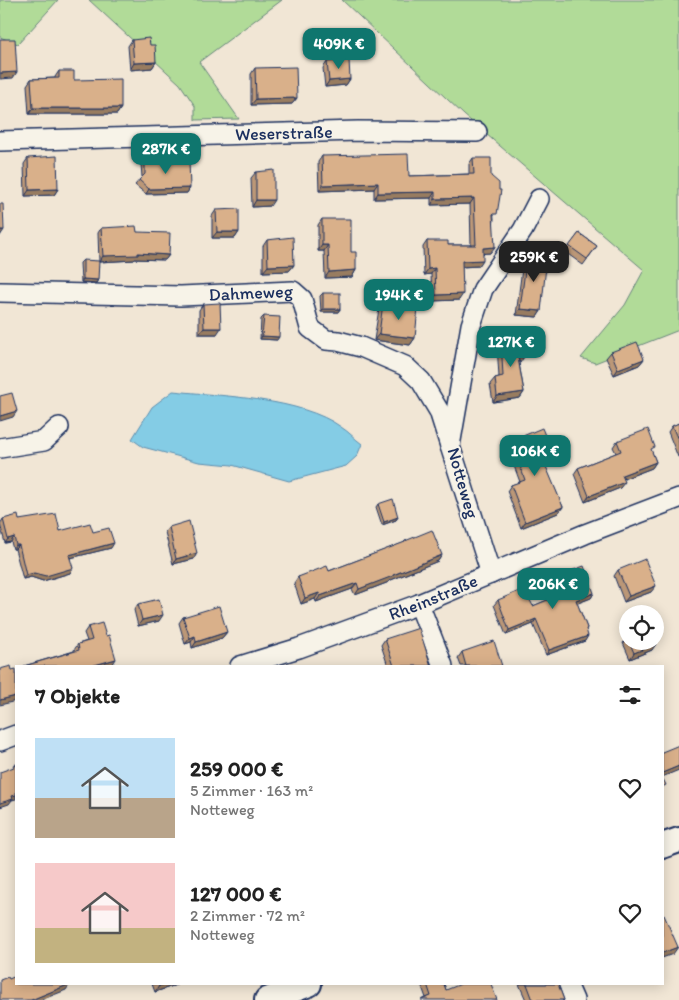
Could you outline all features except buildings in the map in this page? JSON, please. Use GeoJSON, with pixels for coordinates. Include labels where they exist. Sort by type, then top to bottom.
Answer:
{"type":"FeatureCollection","features":[{"type":"Feature","properties":{"kind":"main road"},"geometry":{"type":"LineString","coordinates":[[664,845],[679,840]]}},
{"type":"Feature","properties":{"kind":"main road"},"geometry":{"type":"LineString","coordinates":[[267,1000],[306,985]]}},
{"type":"Feature","properties":{"kind":"street","name":"Weserstraße"},"geometry":{"type":"LineString","coordinates":[[0,141],[358,131],[477,132]]}},
{"type":"Feature","properties":{"kind":"street","name":"Notteweg"},"geometry":{"type":"LineString","coordinates":[[491,574],[450,446],[471,325],[483,289],[523,230],[539,199]]}},
{"type":"Feature","properties":{"kind":"street","name":"Dahmeweg"},"geometry":{"type":"LineString","coordinates":[[0,292],[180,296],[293,291],[302,299],[310,328],[326,340],[361,347],[404,366],[422,381],[439,411],[450,446]]}},
{"type":"Feature","properties":{"kind":"street"},"geometry":{"type":"LineString","coordinates":[[0,448],[44,441],[59,427]]}},
{"type":"Feature","properties":{"kind":"street","name":"Rheinstraße"},"geometry":{"type":"LineString","coordinates":[[243,665],[299,648],[419,604],[585,534],[679,498]]}},
{"type":"Feature","properties":{"kind":"street"},"geometry":{"type":"LineString","coordinates":[[419,604],[443,665]]}},
{"type":"Feature","properties":{"kind":"street"},"geometry":{"type":"LineString","coordinates":[[0,740],[15,736]]}},
{"type":"Feature","properties":{"kind":"street"},"geometry":{"type":"LineString","coordinates":[[567,985],[574,1000]]}},
{"type":"Feature","properties":{"kind":"green space"},"geometry":{"type":"Polygon","coordinates":[[[0,0],[58,0],[18,44],[0,37],[0,0]]]}},
{"type":"Feature","properties":{"kind":"green space"},"geometry":{"type":"Polygon","coordinates":[[[89,0],[282,0],[199,62],[239,119],[195,120],[195,106],[180,84],[89,0]]]}},
{"type":"Feature","properties":{"kind":"green space"},"geometry":{"type":"Polygon","coordinates":[[[342,0],[679,0],[679,330],[595,363],[581,358],[625,305],[644,270],[464,115],[342,0]]]}},
{"type":"Feature","properties":{"kind":"water"},"geometry":{"type":"Polygon","coordinates":[[[173,391],[260,400],[305,410],[324,417],[341,427],[362,444],[357,456],[346,466],[289,481],[232,465],[199,462],[143,447],[132,439],[152,407],[173,391]]]}}]}
